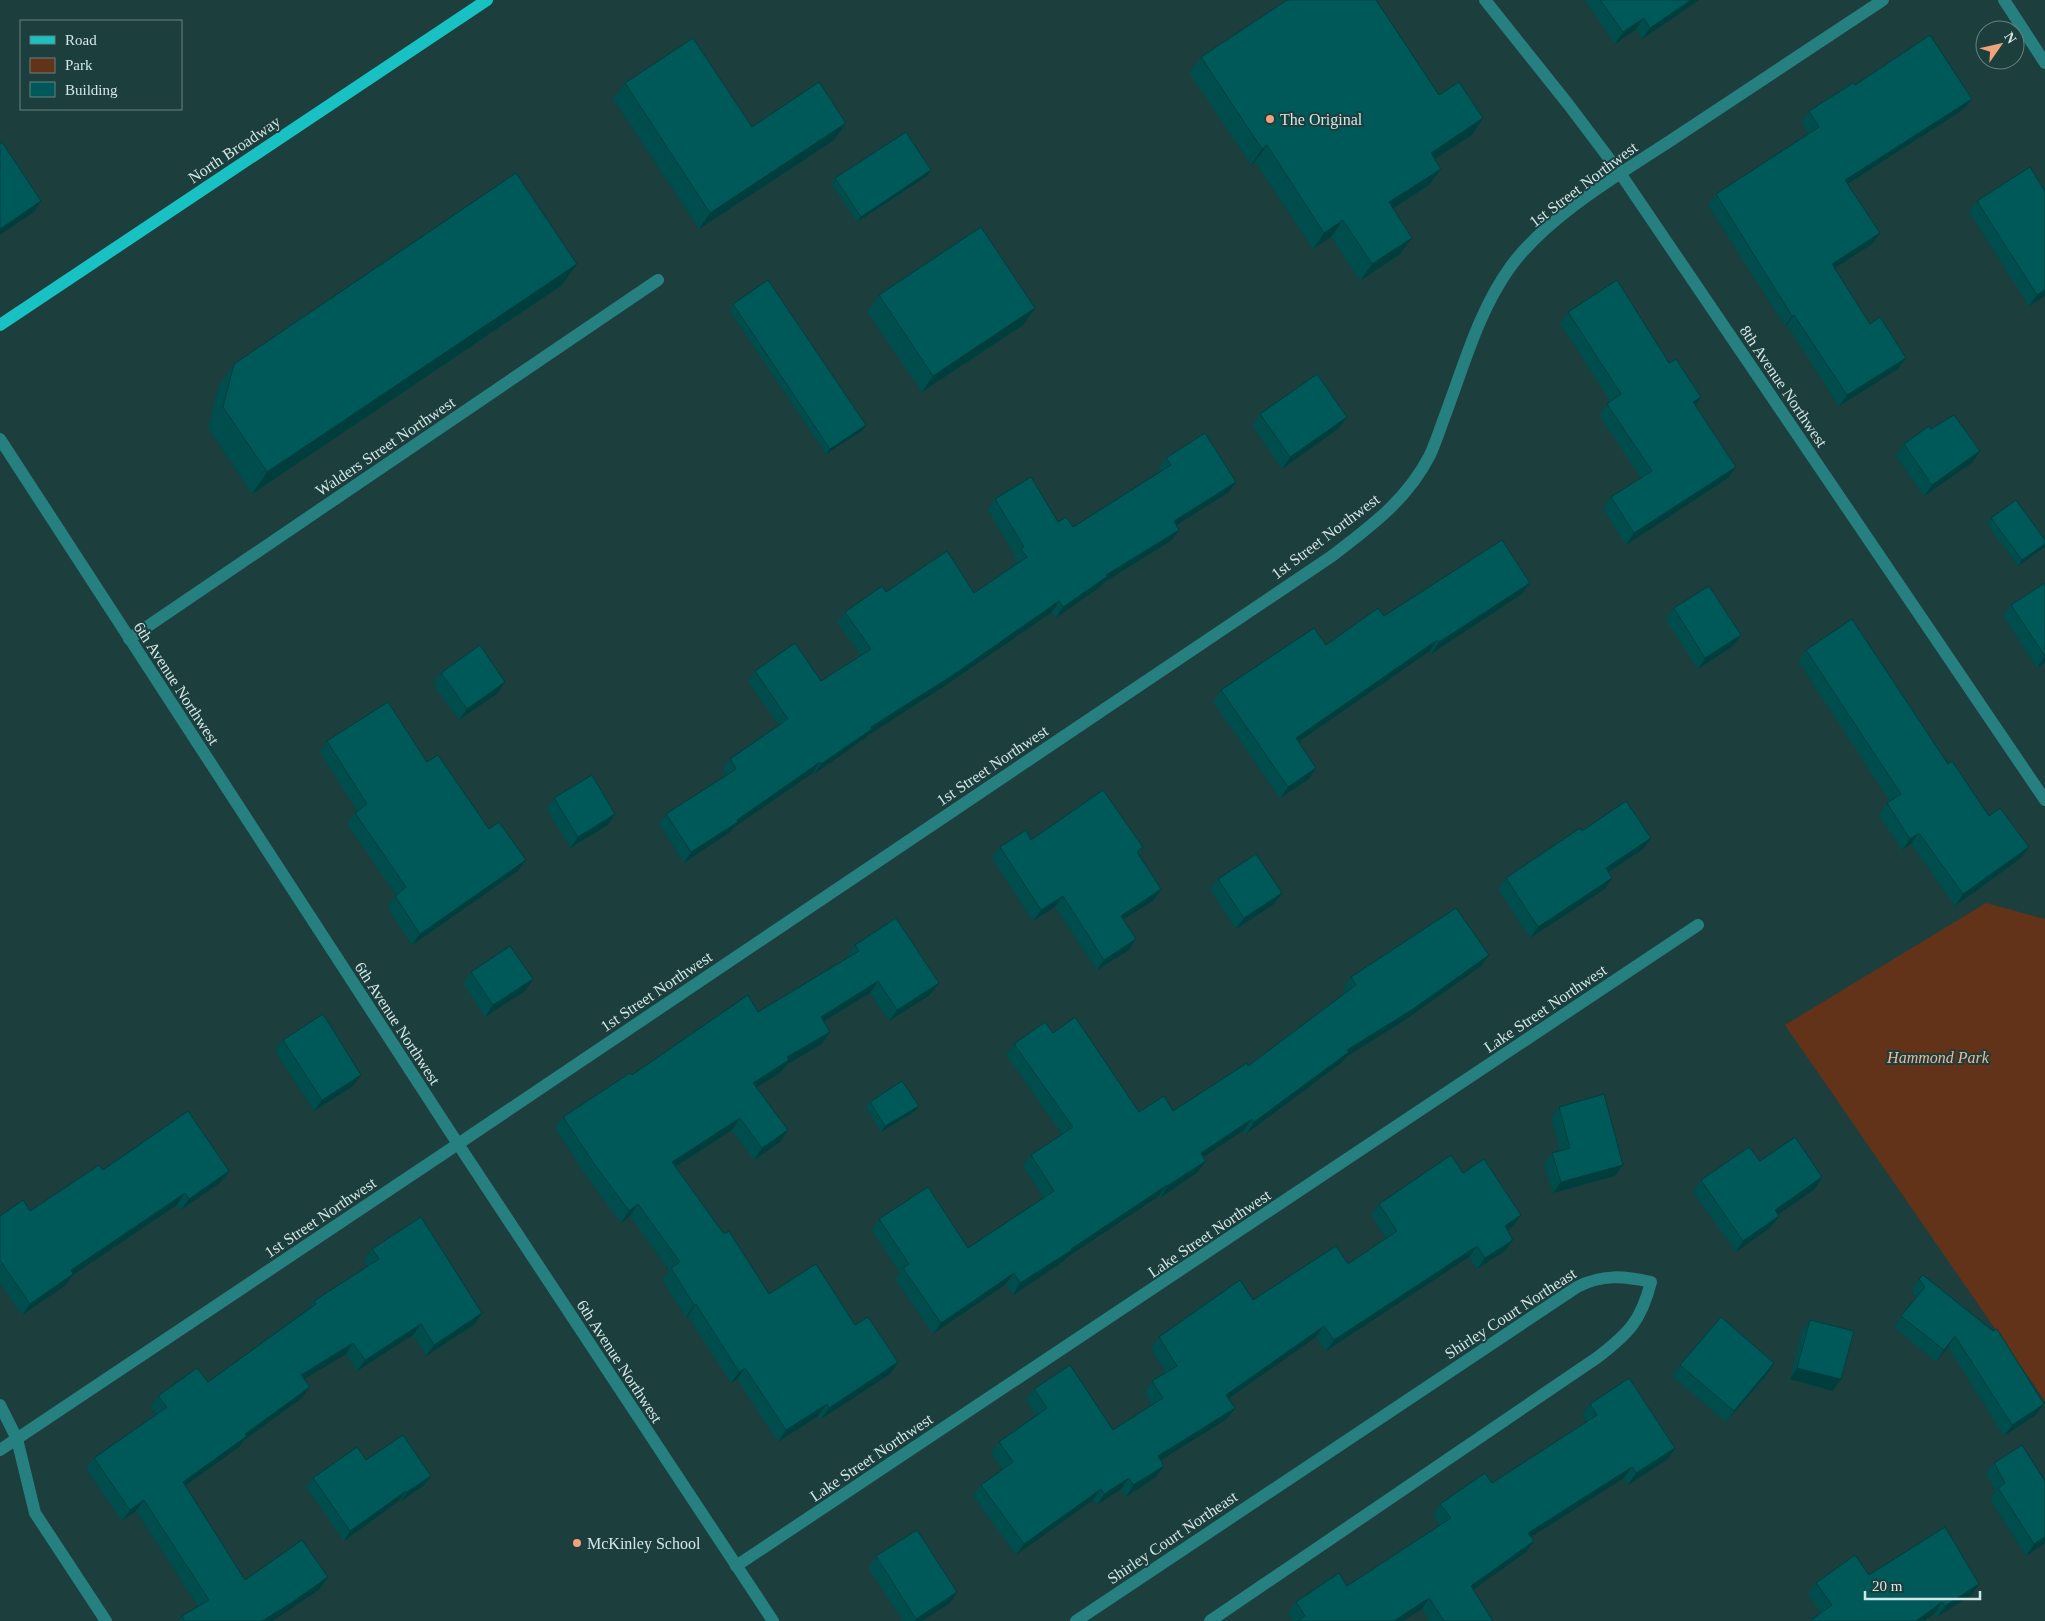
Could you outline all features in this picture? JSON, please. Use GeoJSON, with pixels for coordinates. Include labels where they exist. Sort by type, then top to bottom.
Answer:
{"type":"FeatureCollection","features":[{"type":"Feature","properties":{"kind":"main road","name":"North Broadway"},"geometry":{"type":"LineString","coordinates":[[0,325],[487,0]]}},
{"type":"Feature","properties":{"kind":"street","name":"8th Avenue Northwest"},"geometry":{"type":"LineString","coordinates":[[1485,0],[1620,173],[2045,799]]}},
{"type":"Feature","properties":{"kind":"street","name":"1st Street Northwest"},"geometry":{"type":"LineString","coordinates":[[0,1450],[1332,556],[1384,516],[1400,499],[1430,454],[1484,312],[1510,267],[1527,246],[1558,219],[1620,173],[1883,0]]}},
{"type":"Feature","properties":{"kind":"street"},"geometry":{"type":"LineString","coordinates":[[2004,0],[2045,63]]}},
{"type":"Feature","properties":{"kind":"street","name":"Walders Street Northwest"},"geometry":{"type":"LineString","coordinates":[[130,639],[658,280]]}},
{"type":"Feature","properties":{"kind":"street","name":"6th Avenue Northwest"},"geometry":{"type":"LineString","coordinates":[[0,439],[458,1144],[773,1621]]}},
{"type":"Feature","properties":{"kind":"street","name":"Lake Street Northwest"},"geometry":{"type":"LineString","coordinates":[[736,1566],[1698,925]]}},
{"type":"Feature","properties":{"kind":"street","name":"Shirley Court Northeast"},"geometry":{"type":"LineString","coordinates":[[1076,1621],[1577,1287],[1590,1280],[1618,1276],[1651,1282],[1642,1312],[1632,1328],[1619,1341],[1210,1621]]}},
{"type":"Feature","properties":{"kind":"street"},"geometry":{"type":"LineString","coordinates":[[0,1405],[17,1439],[35,1513],[106,1621]]}},
{"type":"Feature","properties":{"kind":"green space","name":"Hammond Park"},"geometry":{"type":"Polygon","coordinates":[[[1986,903],[2045,919],[2045,1401],[1785,1025],[1986,903]]]}},
{"type":"Feature","properties":{"kind":"building"},"geometry":{"type":"Polygon","coordinates":[[[1287,0],[1376,0],[1439,95],[1459,82],[1483,118],[1431,153],[1441,169],[1389,202],[1412,238],[1372,264],[1343,220],[1324,233],[1267,145],[1262,149],[1201,57],[1287,0]]]}},
{"type":"Feature","properties":{"kind":"building"},"geometry":{"type":"Polygon","coordinates":[[[1600,0],[1691,0],[1650,28],[1644,18],[1623,32],[1600,0]]]}},
{"type":"Feature","properties":{"kind":"building"},"geometry":{"type":"Polygon","coordinates":[[[1930,35],[1972,99],[1845,180],[1880,233],[1832,264],[1870,324],[1880,317],[1906,358],[1847,395],[1794,315],[1792,316],[1716,194],[1819,127],[1809,111],[1853,83],[1855,85],[1930,35]]]}},
{"type":"Feature","properties":{"kind":"building"},"geometry":{"type":"Polygon","coordinates":[[[693,38],[752,127],[819,82],[846,123],[710,213],[625,83],[693,38]]]}},
{"type":"Feature","properties":{"kind":"building"},"geometry":{"type":"Polygon","coordinates":[[[906,132],[931,170],[861,217],[835,178],[906,132]]]}},
{"type":"Feature","properties":{"kind":"building"},"geometry":{"type":"Polygon","coordinates":[[[2,142],[41,201],[0,229],[0,144],[2,142]]]}},
{"type":"Feature","properties":{"kind":"building"},"geometry":{"type":"Polygon","coordinates":[[[2030,167],[2045,191],[2045,290],[2037,295],[1977,201],[2030,167]]]}},
{"type":"Feature","properties":{"kind":"building"},"geometry":{"type":"Polygon","coordinates":[[[516,173],[577,264],[267,472],[223,407],[234,364],[516,173]]]}},
{"type":"Feature","properties":{"kind":"building"},"geometry":{"type":"Polygon","coordinates":[[[981,227],[1035,308],[933,376],[879,295],[981,227]]]}},
{"type":"Feature","properties":{"kind":"building"},"geometry":{"type":"Polygon","coordinates":[[[768,280],[866,425],[830,449],[733,304],[768,280]]]}},
{"type":"Feature","properties":{"kind":"building"},"geometry":{"type":"Polygon","coordinates":[[[1617,280],[1669,363],[1676,359],[1701,397],[1693,402],[1736,467],[1634,533],[1611,497],[1652,471],[1607,404],[1621,394],[1568,312],[1617,280]]]}},
{"type":"Feature","properties":{"kind":"building"},"geometry":{"type":"Polygon","coordinates":[[[1317,374],[1347,417],[1290,457],[1260,414],[1317,374]]]}},
{"type":"Feature","properties":{"kind":"building"},"geometry":{"type":"Polygon","coordinates":[[[1954,415],[1980,451],[1932,485],[1904,444],[1929,426],[1931,429],[1954,415]]]}},
{"type":"Feature","properties":{"kind":"building"},"geometry":{"type":"Polygon","coordinates":[[[1205,433],[1236,482],[1174,521],[1179,530],[1106,575],[1108,576],[1063,607],[1059,601],[953,675],[871,727],[872,729],[821,764],[820,762],[737,820],[738,822],[691,852],[666,814],[736,769],[730,759],[788,719],[755,671],[795,643],[821,681],[871,649],[845,612],[882,586],[886,592],[947,551],[974,593],[1027,557],[1021,549],[1024,547],[995,499],[1031,477],[1058,522],[1066,517],[1073,527],[1171,465],[1166,458],[1205,433]]]}},
{"type":"Feature","properties":{"kind":"building"},"geometry":{"type":"Polygon","coordinates":[[[2016,500],[2045,540],[2045,544],[2022,560],[1991,518],[2016,500]]]}},
{"type":"Feature","properties":{"kind":"building"},"geometry":{"type":"Polygon","coordinates":[[[1502,540],[1530,583],[1439,642],[1437,640],[1296,738],[1316,768],[1288,787],[1221,690],[1314,628],[1326,645],[1378,608],[1384,616],[1502,540]]]}},
{"type":"Feature","properties":{"kind":"building"},"geometry":{"type":"Polygon","coordinates":[[[2045,583],[2045,656],[2011,605],[2045,583]]]}},
{"type":"Feature","properties":{"kind":"building"},"geometry":{"type":"Polygon","coordinates":[[[1709,586],[1741,635],[1705,658],[1674,608],[1709,586]]]}},
{"type":"Feature","properties":{"kind":"building"},"geometry":{"type":"Polygon","coordinates":[[[1852,619],[1948,764],[1952,761],[1989,816],[2000,808],[2029,847],[1963,894],[1919,833],[1910,839],[1887,803],[1901,794],[1806,650],[1852,619]]]}},
{"type":"Feature","properties":{"kind":"building"},"geometry":{"type":"Polygon","coordinates":[[[480,645],[505,682],[467,709],[441,673],[480,645]]]}},
{"type":"Feature","properties":{"kind":"building"},"geometry":{"type":"Polygon","coordinates":[[[388,702],[427,762],[438,755],[489,829],[499,822],[526,860],[420,934],[395,896],[406,887],[355,813],[367,804],[327,741],[388,702]]]}},
{"type":"Feature","properties":{"kind":"building"},"geometry":{"type":"Polygon","coordinates":[[[592,775],[615,814],[578,837],[554,798],[592,775]]]}},
{"type":"Feature","properties":{"kind":"building"},"geometry":{"type":"Polygon","coordinates":[[[1103,790],[1143,847],[1137,852],[1161,889],[1121,916],[1136,939],[1104,960],[1063,896],[1041,910],[1000,847],[1026,830],[1031,840],[1103,790]]]}},
{"type":"Feature","properties":{"kind":"building"},"geometry":{"type":"Polygon","coordinates":[[[1626,801],[1651,838],[1606,868],[1612,878],[1538,927],[1506,878],[1580,828],[1582,831],[1626,801]]]}},
{"type":"Feature","properties":{"kind":"building"},"geometry":{"type":"Polygon","coordinates":[[[1256,854],[1282,893],[1244,918],[1218,879],[1256,854]]]}},
{"type":"Feature","properties":{"kind":"building"},"geometry":{"type":"Polygon","coordinates":[[[1456,908],[1489,955],[1413,1009],[1347,1050],[1349,1052],[1254,1122],[1252,1119],[1201,1153],[1206,1161],[1020,1283],[1014,1273],[941,1323],[903,1268],[909,1264],[879,1219],[928,1187],[968,1248],[1054,1191],[1031,1155],[1073,1127],[1014,1044],[1045,1022],[1053,1033],[1075,1017],[1139,1112],[1164,1096],[1173,1111],[1247,1063],[1248,1066],[1356,985],[1351,977],[1456,908]]]}},
{"type":"Feature","properties":{"kind":"building"},"geometry":{"type":"Polygon","coordinates":[[[896,918],[939,983],[897,1010],[878,981],[821,1017],[830,1032],[787,1057],[789,1060],[753,1083],[788,1130],[762,1148],[740,1118],[672,1162],[724,1234],[729,1231],[769,1294],[816,1264],[855,1325],[868,1317],[898,1362],[829,1408],[827,1404],[786,1430],[745,1368],[739,1372],[696,1304],[694,1305],[671,1268],[680,1262],[638,1204],[629,1211],[563,1117],[630,1073],[632,1075],[748,995],[758,1012],[859,951],[855,945],[896,918]]]}},
{"type":"Feature","properties":{"kind":"building"},"geometry":{"type":"Polygon","coordinates":[[[510,946],[533,979],[493,1005],[471,972],[510,946]]]}},
{"type":"Feature","properties":{"kind":"building"},"geometry":{"type":"Polygon","coordinates":[[[323,1014],[361,1075],[322,1100],[283,1040],[323,1014]]]}},
{"type":"Feature","properties":{"kind":"building"},"geometry":{"type":"Polygon","coordinates":[[[902,1081],[919,1106],[885,1126],[870,1102],[902,1081]]]}},
{"type":"Feature","properties":{"kind":"building"},"geometry":{"type":"Polygon","coordinates":[[[1604,1094],[1623,1165],[1561,1182],[1552,1153],[1570,1148],[1559,1107],[1604,1094]]]}},
{"type":"Feature","properties":{"kind":"building"},"geometry":{"type":"Polygon","coordinates":[[[188,1111],[229,1171],[189,1199],[185,1193],[71,1270],[73,1274],[30,1304],[0,1260],[0,1216],[23,1200],[30,1211],[99,1165],[103,1170],[188,1111]]]}},
{"type":"Feature","properties":{"kind":"building"},"geometry":{"type":"Polygon","coordinates":[[[1795,1137],[1822,1177],[1775,1210],[1779,1216],[1743,1241],[1701,1180],[1749,1147],[1760,1161],[1795,1137]]]}},
{"type":"Feature","properties":{"kind":"building"},"geometry":{"type":"Polygon","coordinates":[[[1451,1155],[1463,1173],[1484,1159],[1521,1215],[1505,1226],[1513,1240],[1485,1258],[1477,1246],[1334,1340],[1324,1326],[1226,1395],[1235,1408],[1158,1456],[1164,1466],[1133,1485],[1129,1478],[1104,1494],[1101,1489],[1024,1544],[981,1485],[1013,1462],[999,1442],[1047,1408],[1034,1389],[1070,1365],[1113,1430],[1163,1398],[1152,1381],[1177,1366],[1159,1337],[1240,1280],[1253,1300],[1336,1246],[1348,1264],[1397,1231],[1379,1204],[1451,1155]]]}},
{"type":"Feature","properties":{"kind":"building"},"geometry":{"type":"Polygon","coordinates":[[[421,1217],[482,1313],[434,1345],[421,1324],[365,1360],[353,1343],[301,1375],[310,1387],[245,1434],[247,1436],[183,1482],[245,1580],[302,1540],[328,1577],[262,1621],[185,1621],[182,1616],[209,1600],[144,1500],[130,1510],[94,1458],[167,1407],[158,1396],[197,1368],[208,1382],[316,1304],[314,1301],[379,1259],[372,1249],[421,1217]]]}},
{"type":"Feature","properties":{"kind":"building"},"geometry":{"type":"Polygon","coordinates":[[[1923,1275],[1993,1331],[1997,1329],[2044,1404],[2012,1425],[1955,1336],[1944,1350],[1901,1316],[1925,1287],[1919,1279],[1923,1275]]]}},
{"type":"Feature","properties":{"kind":"building"},"geometry":{"type":"Polygon","coordinates":[[[1721,1317],[1774,1363],[1734,1411],[1680,1365],[1721,1317]]]}},
{"type":"Feature","properties":{"kind":"building"},"geometry":{"type":"Polygon","coordinates":[[[1810,1320],[1854,1331],[1841,1379],[1797,1368],[1810,1320]]]}},
{"type":"Feature","properties":{"kind":"building"},"geometry":{"type":"Polygon","coordinates":[[[1629,1378],[1675,1448],[1636,1473],[1632,1467],[1528,1533],[1534,1541],[1471,1586],[1493,1621],[1444,1621],[1429,1598],[1394,1621],[1298,1621],[1305,1616],[1296,1602],[1339,1573],[1347,1586],[1451,1518],[1440,1504],[1485,1473],[1492,1483],[1597,1415],[1590,1404],[1629,1378]]]}},
{"type":"Feature","properties":{"kind":"building"},"geometry":{"type":"Polygon","coordinates":[[[403,1435],[431,1476],[406,1491],[350,1531],[313,1478],[357,1447],[366,1460],[403,1435]]]}},
{"type":"Feature","properties":{"kind":"building"},"geometry":{"type":"Polygon","coordinates":[[[2022,1445],[2045,1481],[2045,1537],[2034,1544],[1998,1488],[2005,1483],[1994,1463],[2022,1445]]]}},
{"type":"Feature","properties":{"kind":"building"},"geometry":{"type":"Polygon","coordinates":[[[1945,1527],[1979,1584],[1945,1606],[1942,1602],[1916,1621],[1810,1621],[1832,1605],[1816,1583],[1855,1555],[1869,1575],[1945,1527]]]}},
{"type":"Feature","properties":{"kind":"building"},"geometry":{"type":"Polygon","coordinates":[[[917,1530],[957,1592],[916,1619],[876,1556],[917,1530]]]}},
{"type":"Feature","properties":{"kind":"place","name":"The Original"},"geometry":{"type":"Point","coordinates":[1270,119]}},
{"type":"Feature","properties":{"kind":"place","name":"McKinley School"},"geometry":{"type":"Point","coordinates":[577,1543]}}]}
